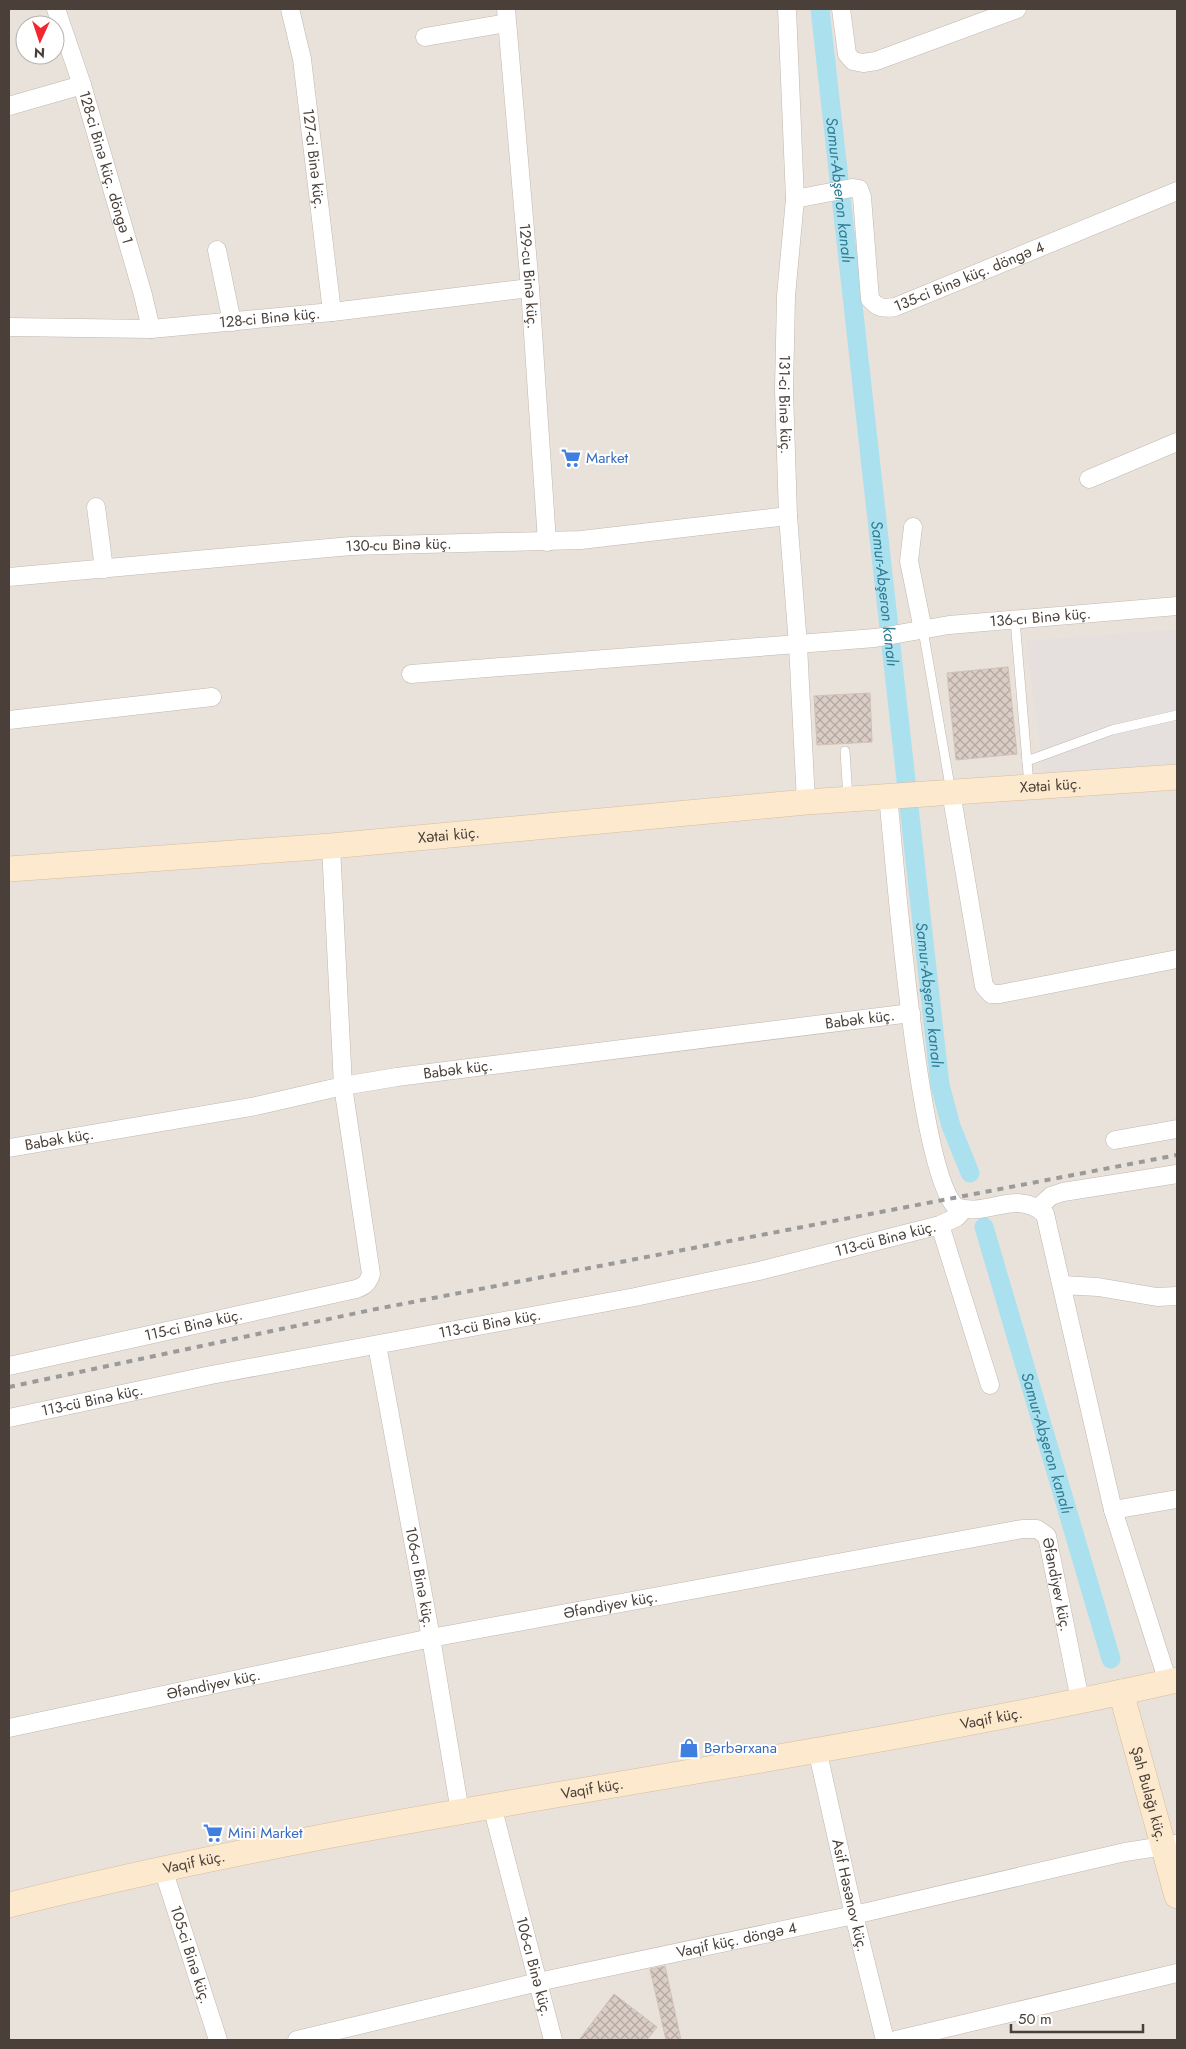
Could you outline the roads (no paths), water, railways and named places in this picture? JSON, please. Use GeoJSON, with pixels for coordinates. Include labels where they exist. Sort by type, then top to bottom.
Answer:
{"type":"FeatureCollection","features":[{"type":"Feature","properties":{"kind":"street","name":"128-ci Binə küç. döngə 1"},"geometry":{"type":"LineString","coordinates":[[56,9],[82,85],[143,295],[151,329]]}},
{"type":"Feature","properties":{"kind":"street","name":"127-ci Binə küç."},"geometry":{"type":"LineString","coordinates":[[290,9],[302,59],[332,312]]}},
{"type":"Feature","properties":{"kind":"street","name":"131-ci Binə küç."},"geometry":{"type":"LineString","coordinates":[[787,9],[795,199],[784,334],[788,516],[798,645],[806,802]]}},
{"type":"Feature","properties":{"kind":"street"},"geometry":{"type":"LineString","coordinates":[[841,9],[847,54],[853,61],[863,63],[876,61],[1017,9]]}},
{"type":"Feature","properties":{"kind":"street"},"geometry":{"type":"LineString","coordinates":[[425,37],[507,16]]}},
{"type":"Feature","properties":{"kind":"street","name":"129-cu Binə küç."},"geometry":{"type":"LineString","coordinates":[[507,16],[530,288],[547,542]]}},
{"type":"Feature","properties":{"kind":"street"},"geometry":{"type":"LineString","coordinates":[[9,106],[82,85]]}},
{"type":"Feature","properties":{"kind":"street","name":"135-ci Binə küç. döngə 4"},"geometry":{"type":"LineString","coordinates":[[795,199],[825,192],[852,188],[860,189],[870,299],[876,306],[884,309],[895,307],[1177,191]]}},
{"type":"Feature","properties":{"kind":"street"},"geometry":{"type":"LineString","coordinates":[[216,250],[232,322]]}},
{"type":"Feature","properties":{"kind":"street","name":"128-ci Binə küç."},"geometry":{"type":"LineString","coordinates":[[9,327],[151,329],[332,312],[530,288]]}},
{"type":"Feature","properties":{"kind":"street"},"geometry":{"type":"LineString","coordinates":[[1089,479],[1177,442]]}},
{"type":"Feature","properties":{"kind":"street"},"geometry":{"type":"LineString","coordinates":[[96,507],[104,569]]}},
{"type":"Feature","properties":{"kind":"street","name":"130-cu Binə küç."},"geometry":{"type":"LineString","coordinates":[[9,577],[351,546],[547,542],[788,516]]}},
{"type":"Feature","properties":{"kind":"street"},"geometry":{"type":"LineString","coordinates":[[913,527],[909,561],[923,630]]}},
{"type":"Feature","properties":{"kind":"street","name":"136-cı Binə küç."},"geometry":{"type":"LineString","coordinates":[[411,674],[798,645],[874,638],[949,625],[1177,606]]}},
{"type":"Feature","properties":{"kind":"street"},"geometry":{"type":"LineString","coordinates":[[9,720],[212,698]]}},
{"type":"Feature","properties":{"kind":"street","name":"Xətai küç."},"geometry":{"type":"LineString","coordinates":[[9,869],[331,846],[806,802],[1177,777]]}},
{"type":"Feature","properties":{"kind":"street"},"geometry":{"type":"LineString","coordinates":[[951,792],[984,986],[992,994],[1177,959]]}},
{"type":"Feature","properties":{"kind":"street"},"geometry":{"type":"LineString","coordinates":[[888,796],[917,1065],[938,1166],[948,1198],[956,1208],[963,1210],[1020,1203],[1032,1204],[1045,1214],[1113,1510],[1173,1681]]}},
{"type":"Feature","properties":{"kind":"street"},"geometry":{"type":"LineString","coordinates":[[331,846],[343,1086]]}},
{"type":"Feature","properties":{"kind":"street","name":"Babək küç."},"geometry":{"type":"LineString","coordinates":[[9,1148],[256,1106],[343,1086],[588,1052],[912,1014]]}},
{"type":"Feature","properties":{"kind":"street","name":"115-ci Binə küç."},"geometry":{"type":"LineString","coordinates":[[9,1366],[365,1286],[371,1274],[343,1086]]}},
{"type":"Feature","properties":{"kind":"street"},"geometry":{"type":"LineString","coordinates":[[1115,1140],[1177,1129]]}},
{"type":"Feature","properties":{"kind":"street"},"geometry":{"type":"LineString","coordinates":[[1038,1208],[1051,1196],[1062,1192],[1177,1174]]}},
{"type":"Feature","properties":{"kind":"street","name":"113-cü Binə küç."},"geometry":{"type":"LineString","coordinates":[[9,1418],[211,1375],[626,1299],[740,1275],[940,1225],[956,1217],[963,1210]]}},
{"type":"Feature","properties":{"kind":"street"},"geometry":{"type":"LineString","coordinates":[[940,1225],[990,1385]]}},
{"type":"Feature","properties":{"kind":"street"},"geometry":{"type":"LineString","coordinates":[[1062,1285],[1098,1287],[1157,1297],[1177,1296]]}},
{"type":"Feature","properties":{"kind":"street","name":"106-cı Binə küç."},"geometry":{"type":"LineString","coordinates":[[377,1344],[431,1638],[460,1812]]}},
{"type":"Feature","properties":{"kind":"street"},"geometry":{"type":"LineString","coordinates":[[1113,1510],[1177,1499]]}},
{"type":"Feature","properties":{"kind":"street","name":"Əfəndiyev küç."},"geometry":{"type":"LineString","coordinates":[[9,1728],[431,1638],[993,1534],[1037,1528],[1046,1536],[1080,1700]]}},
{"type":"Feature","properties":{"kind":"street","name":"Vaqif küç."},"geometry":{"type":"LineString","coordinates":[[9,1905],[163,1869],[492,1806],[817,1749],[1173,1681]]}},
{"type":"Feature","properties":{"kind":"street","name":"Şah Bulağı küç."},"geometry":{"type":"LineString","coordinates":[[1121,1692],[1170,1845],[1177,1896]]}},
{"type":"Feature","properties":{"kind":"street","name":"Asif Həsənov küç."},"geometry":{"type":"LineString","coordinates":[[817,1749],[854,1915],[885,2040]]}},
{"type":"Feature","properties":{"kind":"street","name":"106-cı Binə küç."},"geometry":{"type":"LineString","coordinates":[[492,1806],[553,2040]]}},
{"type":"Feature","properties":{"kind":"street","name":"Vaqif küç. döngə 4"},"geometry":{"type":"LineString","coordinates":[[297,2040],[538,1982],[854,1915],[1125,1852],[1170,1845]]}},
{"type":"Feature","properties":{"kind":"street","name":"105-ci Binə küç."},"geometry":{"type":"LineString","coordinates":[[163,1869],[218,2040]]}},
{"type":"Feature","properties":{"kind":"street"},"geometry":{"type":"LineString","coordinates":[[896,2040],[1177,1973]]}},
{"type":"Feature","properties":{"kind":"lane"},"geometry":{"type":"LineString","coordinates":[[1015,620],[1029,788]]}},
{"type":"Feature","properties":{"kind":"lane"},"geometry":{"type":"LineString","coordinates":[[923,630],[951,792]]}},
{"type":"Feature","properties":{"kind":"lane"},"geometry":{"type":"LineString","coordinates":[[1027,761],[1112,730],[1177,715]]}},
{"type":"Feature","properties":{"kind":"lane"},"geometry":{"type":"LineString","coordinates":[[845,751],[848,799]]}},
{"type":"Feature","properties":{"kind":"waterway","name":"Samur-Abşeron kanalı"},"geometry":{"type":"LineString","coordinates":[[820,9],[940,1085],[951,1126],[970,1173]]}},
{"type":"Feature","properties":{"kind":"waterway","name":"Samur-Abşeron kanalı"},"geometry":{"type":"LineString","coordinates":[[984,1227],[1111,1659]]}},
{"type":"Feature","properties":{"kind":"railway"},"geometry":{"type":"LineString","coordinates":[[9,1387],[371,1310],[1177,1155]]}},
{"type":"Feature","properties":{"kind":"place","name":"Market"},"geometry":{"type":"Point","coordinates":[571,458]}},
{"type":"Feature","properties":{"kind":"place","name":"Bərbərxana"},"geometry":{"type":"Point","coordinates":[689,1748]}},
{"type":"Feature","properties":{"kind":"place","name":"Mini Market"},"geometry":{"type":"Point","coordinates":[213,1833]}}]}
